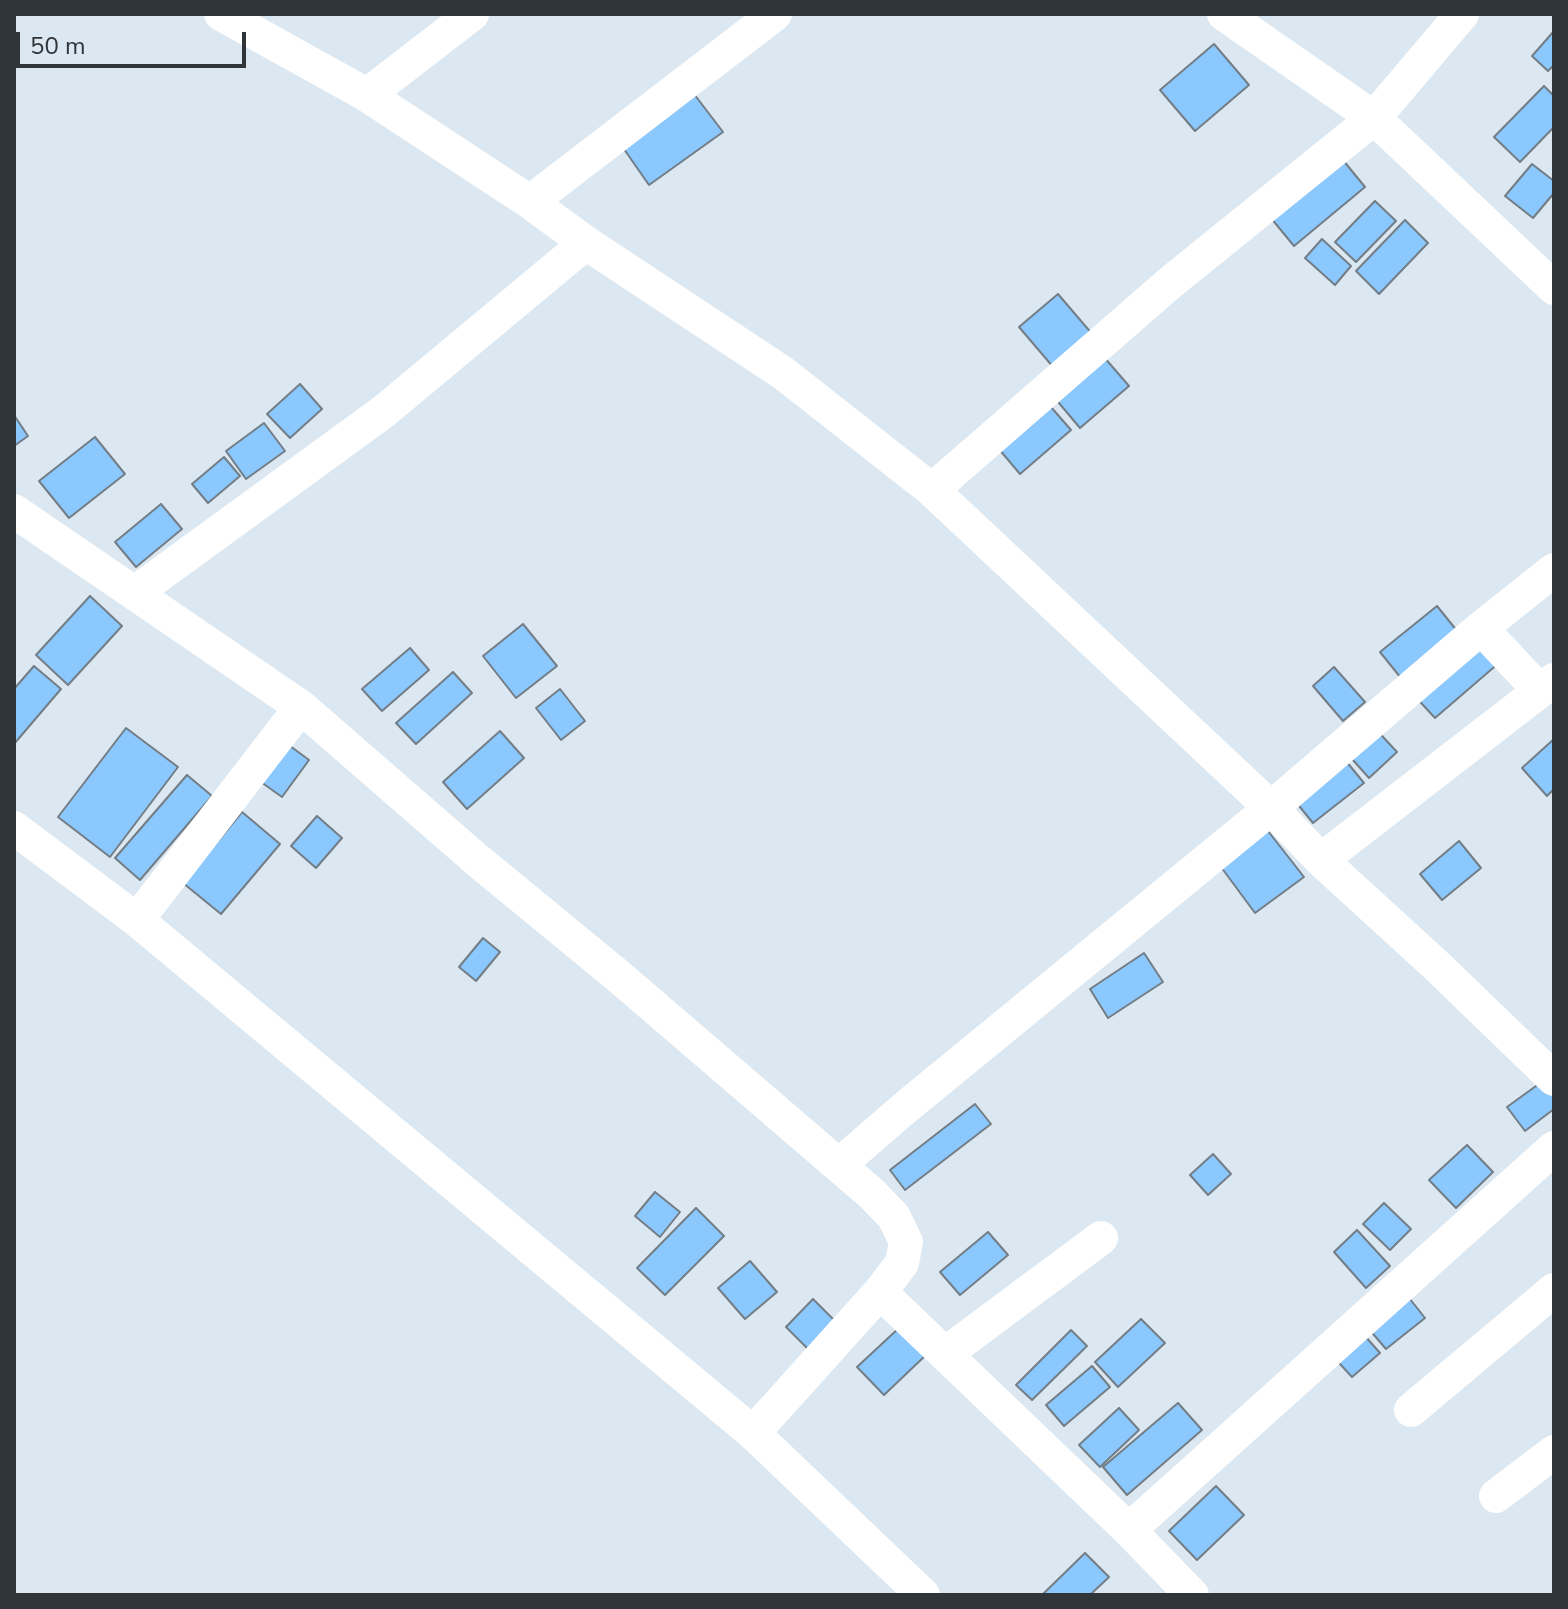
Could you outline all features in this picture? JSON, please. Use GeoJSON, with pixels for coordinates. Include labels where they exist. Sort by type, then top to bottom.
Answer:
{"type":"FeatureCollection","features":[{"type":"Feature","properties":{"kind":"street"},"geometry":{"type":"LineString","coordinates":[[221,14],[367,95],[530,202],[586,243],[783,373],[932,490],[1554,1079]]}},
{"type":"Feature","properties":{"kind":"street"},"geometry":{"type":"LineString","coordinates":[[367,95],[472,14]]}},
{"type":"Feature","properties":{"kind":"street"},"geometry":{"type":"LineString","coordinates":[[530,202],[775,14]]}},
{"type":"Feature","properties":{"kind":"street"},"geometry":{"type":"LineString","coordinates":[[1224,14],[1374,118],[1554,288]]}},
{"type":"Feature","properties":{"kind":"street"},"geometry":{"type":"LineString","coordinates":[[932,490],[1171,282],[1374,118],[1462,14]]}},
{"type":"Feature","properties":{"kind":"street"},"geometry":{"type":"LineString","coordinates":[[136,592],[383,412],[586,243]]}},
{"type":"Feature","properties":{"kind":"street"},"geometry":{"type":"LineString","coordinates":[[14,511],[301,707],[477,860],[839,1165],[894,1217],[906,1242],[902,1263],[880,1292],[753,1433]]}},
{"type":"Feature","properties":{"kind":"street"},"geometry":{"type":"LineString","coordinates":[[839,1165],[1554,570]]}},
{"type":"Feature","properties":{"kind":"street"},"geometry":{"type":"LineString","coordinates":[[1321,860],[1547,685],[1481,628]]}},
{"type":"Feature","properties":{"kind":"street"},"geometry":{"type":"LineString","coordinates":[[137,920],[301,707]]}},
{"type":"Feature","properties":{"kind":"street"},"geometry":{"type":"LineString","coordinates":[[14,828],[137,920],[753,1433],[923,1595]]}},
{"type":"Feature","properties":{"kind":"street"},"geometry":{"type":"LineString","coordinates":[[1129,1530],[1554,1148]]}},
{"type":"Feature","properties":{"kind":"street"},"geometry":{"type":"LineString","coordinates":[[945,1354],[1101,1238]]}},
{"type":"Feature","properties":{"kind":"street"},"geometry":{"type":"LineString","coordinates":[[1411,1410],[1554,1290]]}},
{"type":"Feature","properties":{"kind":"street"},"geometry":{"type":"LineString","coordinates":[[880,1292],[1129,1530],[1192,1595]]}},
{"type":"Feature","properties":{"kind":"street"},"geometry":{"type":"LineString","coordinates":[[1496,1496],[1554,1452]]}},
{"type":"Feature","properties":{"kind":"building"},"geometry":{"type":"Polygon","coordinates":[[[1554,31],[1554,65],[1548,71],[1532,56],[1554,31]]]}},
{"type":"Feature","properties":{"kind":"building"},"geometry":{"type":"Polygon","coordinates":[[[1214,44],[1249,85],[1195,131],[1160,90],[1214,44]]]}},
{"type":"Feature","properties":{"kind":"building"},"geometry":{"type":"Polygon","coordinates":[[[1544,86],[1554,96],[1554,127],[1520,162],[1494,137],[1544,86]]]}},
{"type":"Feature","properties":{"kind":"building"},"geometry":{"type":"Polygon","coordinates":[[[691,90],[723,132],[649,185],[619,142],[691,90]]]}},
{"type":"Feature","properties":{"kind":"building"},"geometry":{"type":"Polygon","coordinates":[[[1338,154],[1365,187],[1294,246],[1266,212],[1338,154]]]}},
{"type":"Feature","properties":{"kind":"building"},"geometry":{"type":"Polygon","coordinates":[[[1532,164],[1554,181],[1554,193],[1533,218],[1505,196],[1532,164]]]}},
{"type":"Feature","properties":{"kind":"building"},"geometry":{"type":"Polygon","coordinates":[[[1375,201],[1396,221],[1356,262],[1335,242],[1375,201]]]}},
{"type":"Feature","properties":{"kind":"building"},"geometry":{"type":"Polygon","coordinates":[[[1405,220],[1428,243],[1379,294],[1356,271],[1405,220]]]}},
{"type":"Feature","properties":{"kind":"building"},"geometry":{"type":"Polygon","coordinates":[[[1322,239],[1351,266],[1335,285],[1305,258],[1322,239]]]}},
{"type":"Feature","properties":{"kind":"building"},"geometry":{"type":"Polygon","coordinates":[[[1058,294],[1093,335],[1054,368],[1019,327],[1058,294]]]}},
{"type":"Feature","properties":{"kind":"building"},"geometry":{"type":"Polygon","coordinates":[[[1097,349],[1129,386],[1080,428],[1048,390],[1097,349]]]}},
{"type":"Feature","properties":{"kind":"building"},"geometry":{"type":"Polygon","coordinates":[[[300,384],[322,409],[290,438],[267,414],[300,384]]]}},
{"type":"Feature","properties":{"kind":"building"},"geometry":{"type":"Polygon","coordinates":[[[1044,399],[1071,430],[1020,474],[993,442],[1044,399]]]}},
{"type":"Feature","properties":{"kind":"building"},"geometry":{"type":"Polygon","coordinates":[[[14,415],[28,436],[14,446],[14,415]]]}},
{"type":"Feature","properties":{"kind":"building"},"geometry":{"type":"Polygon","coordinates":[[[264,423],[285,451],[246,479],[226,451],[264,423]]]}},
{"type":"Feature","properties":{"kind":"building"},"geometry":{"type":"Polygon","coordinates":[[[95,437],[125,474],[69,518],[39,481],[95,437]]]}},
{"type":"Feature","properties":{"kind":"building"},"geometry":{"type":"Polygon","coordinates":[[[224,457],[240,476],[208,503],[192,484],[224,457]]]}},
{"type":"Feature","properties":{"kind":"building"},"geometry":{"type":"Polygon","coordinates":[[[161,504],[182,529],[136,567],[115,542],[161,504]]]}},
{"type":"Feature","properties":{"kind":"building"},"geometry":{"type":"Polygon","coordinates":[[[90,596],[122,626],[68,685],[36,655],[90,596]]]}},
{"type":"Feature","properties":{"kind":"building"},"geometry":{"type":"Polygon","coordinates":[[[1437,606],[1462,637],[1405,683],[1380,652],[1437,606]]]}},
{"type":"Feature","properties":{"kind":"building"},"geometry":{"type":"Polygon","coordinates":[[[523,624],[557,666],[516,698],[483,656],[523,624]]]}},
{"type":"Feature","properties":{"kind":"building"},"geometry":{"type":"Polygon","coordinates":[[[1475,634],[1500,662],[1435,718],[1410,691],[1475,634]]]}},
{"type":"Feature","properties":{"kind":"building"},"geometry":{"type":"Polygon","coordinates":[[[410,648],[429,670],[382,711],[362,689],[410,648]]]}},
{"type":"Feature","properties":{"kind":"building"},"geometry":{"type":"Polygon","coordinates":[[[34,666],[61,689],[14,744],[14,689],[34,666]]]}},
{"type":"Feature","properties":{"kind":"building"},"geometry":{"type":"Polygon","coordinates":[[[1334,667],[1365,702],[1343,721],[1313,686],[1334,667]]]}},
{"type":"Feature","properties":{"kind":"building"},"geometry":{"type":"Polygon","coordinates":[[[453,672],[472,693],[416,744],[396,723],[453,672]]]}},
{"type":"Feature","properties":{"kind":"building"},"geometry":{"type":"Polygon","coordinates":[[[560,689],[585,721],[561,740],[536,708],[560,689]]]}},
{"type":"Feature","properties":{"kind":"building"},"geometry":{"type":"Polygon","coordinates":[[[1371,724],[1397,752],[1369,778],[1344,750],[1371,724]]]}},
{"type":"Feature","properties":{"kind":"building"},"geometry":{"type":"Polygon","coordinates":[[[126,728],[178,767],[110,857],[58,817],[126,728]]]}},
{"type":"Feature","properties":{"kind":"building"},"geometry":{"type":"Polygon","coordinates":[[[500,731],[524,758],[467,809],[443,782],[500,731]]]}},
{"type":"Feature","properties":{"kind":"building"},"geometry":{"type":"Polygon","coordinates":[[[1554,739],[1554,789],[1547,796],[1522,768],[1554,739]]]}},
{"type":"Feature","properties":{"kind":"building"},"geometry":{"type":"Polygon","coordinates":[[[282,740],[309,760],[282,797],[254,777],[282,740]]]}},
{"type":"Feature","properties":{"kind":"building"},"geometry":{"type":"Polygon","coordinates":[[[1341,755],[1364,783],[1313,823],[1291,796],[1341,755]]]}},
{"type":"Feature","properties":{"kind":"building"},"geometry":{"type":"Polygon","coordinates":[[[187,775],[212,796],[140,880],[115,858],[187,775]]]}},
{"type":"Feature","properties":{"kind":"building"},"geometry":{"type":"Polygon","coordinates":[[[242,812],[280,844],[221,914],[183,883],[242,812]]]}},
{"type":"Feature","properties":{"kind":"building"},"geometry":{"type":"Polygon","coordinates":[[[317,816],[342,838],[316,868],[291,846],[317,816]]]}},
{"type":"Feature","properties":{"kind":"building"},"geometry":{"type":"Polygon","coordinates":[[[1268,831],[1304,877],[1255,913],[1221,867],[1268,831]]]}},
{"type":"Feature","properties":{"kind":"building"},"geometry":{"type":"Polygon","coordinates":[[[1459,841],[1481,868],[1442,900],[1420,874],[1459,841]]]}},
{"type":"Feature","properties":{"kind":"building"},"geometry":{"type":"Polygon","coordinates":[[[483,938],[500,952],[476,981],[459,967],[483,938]]]}},
{"type":"Feature","properties":{"kind":"building"},"geometry":{"type":"Polygon","coordinates":[[[1144,953],[1163,982],[1108,1018],[1090,989],[1144,953]]]}},
{"type":"Feature","properties":{"kind":"building"},"geometry":{"type":"Polygon","coordinates":[[[1547,1078],[1554,1087],[1554,1109],[1525,1131],[1507,1107],[1547,1078]]]}},
{"type":"Feature","properties":{"kind":"building"},"geometry":{"type":"Polygon","coordinates":[[[975,1104],[991,1124],[905,1190],[890,1170],[975,1104]]]}},
{"type":"Feature","properties":{"kind":"building"},"geometry":{"type":"Polygon","coordinates":[[[1467,1145],[1493,1172],[1456,1208],[1429,1180],[1467,1145]]]}},
{"type":"Feature","properties":{"kind":"building"},"geometry":{"type":"Polygon","coordinates":[[[1213,1154],[1231,1174],[1208,1195],[1190,1175],[1213,1154]]]}},
{"type":"Feature","properties":{"kind":"building"},"geometry":{"type":"Polygon","coordinates":[[[655,1192],[680,1212],[660,1237],[635,1216],[655,1192]]]}},
{"type":"Feature","properties":{"kind":"building"},"geometry":{"type":"Polygon","coordinates":[[[1384,1203],[1411,1229],[1390,1250],[1363,1224],[1384,1203]]]}},
{"type":"Feature","properties":{"kind":"building"},"geometry":{"type":"Polygon","coordinates":[[[696,1208],[724,1236],[665,1295],[637,1268],[696,1208]]]}},
{"type":"Feature","properties":{"kind":"building"},"geometry":{"type":"Polygon","coordinates":[[[1357,1230],[1390,1266],[1366,1288],[1334,1252],[1357,1230]]]}},
{"type":"Feature","properties":{"kind":"building"},"geometry":{"type":"Polygon","coordinates":[[[988,1232],[1008,1255],[960,1295],[940,1272],[988,1232]]]}},
{"type":"Feature","properties":{"kind":"building"},"geometry":{"type":"Polygon","coordinates":[[[750,1261],[777,1292],[745,1319],[718,1288],[750,1261]]]}},
{"type":"Feature","properties":{"kind":"building"},"geometry":{"type":"Polygon","coordinates":[[[1402,1289],[1425,1318],[1386,1349],[1362,1321],[1402,1289]]]}},
{"type":"Feature","properties":{"kind":"building"},"geometry":{"type":"Polygon","coordinates":[[[813,1299],[838,1324],[810,1351],[786,1327],[813,1299]]]}},
{"type":"Feature","properties":{"kind":"building"},"geometry":{"type":"Polygon","coordinates":[[[1141,1319],[1165,1343],[1118,1387],[1095,1362],[1141,1319]]]}},
{"type":"Feature","properties":{"kind":"building"},"geometry":{"type":"Polygon","coordinates":[[[900,1327],[926,1355],[884,1395],[857,1367],[900,1327]]]}},
{"type":"Feature","properties":{"kind":"building"},"geometry":{"type":"Polygon","coordinates":[[[1357,1327],[1380,1353],[1352,1377],[1329,1352],[1357,1327]]]}},
{"type":"Feature","properties":{"kind":"building"},"geometry":{"type":"Polygon","coordinates":[[[1071,1330],[1087,1346],[1032,1400],[1016,1385],[1071,1330]]]}},
{"type":"Feature","properties":{"kind":"building"},"geometry":{"type":"Polygon","coordinates":[[[1092,1366],[1110,1387],[1064,1426],[1046,1405],[1092,1366]]]}},
{"type":"Feature","properties":{"kind":"building"},"geometry":{"type":"Polygon","coordinates":[[[1178,1403],[1202,1430],[1127,1495],[1103,1467],[1178,1403]]]}},
{"type":"Feature","properties":{"kind":"building"},"geometry":{"type":"Polygon","coordinates":[[[1119,1408],[1139,1430],[1100,1467],[1079,1445],[1119,1408]]]}},
{"type":"Feature","properties":{"kind":"building"},"geometry":{"type":"Polygon","coordinates":[[[1216,1486],[1244,1515],[1197,1560],[1169,1531],[1216,1486]]]}},
{"type":"Feature","properties":{"kind":"building"},"geometry":{"type":"Polygon","coordinates":[[[1085,1553],[1109,1577],[1090,1595],[1042,1595],[1085,1553]]]}}]}
